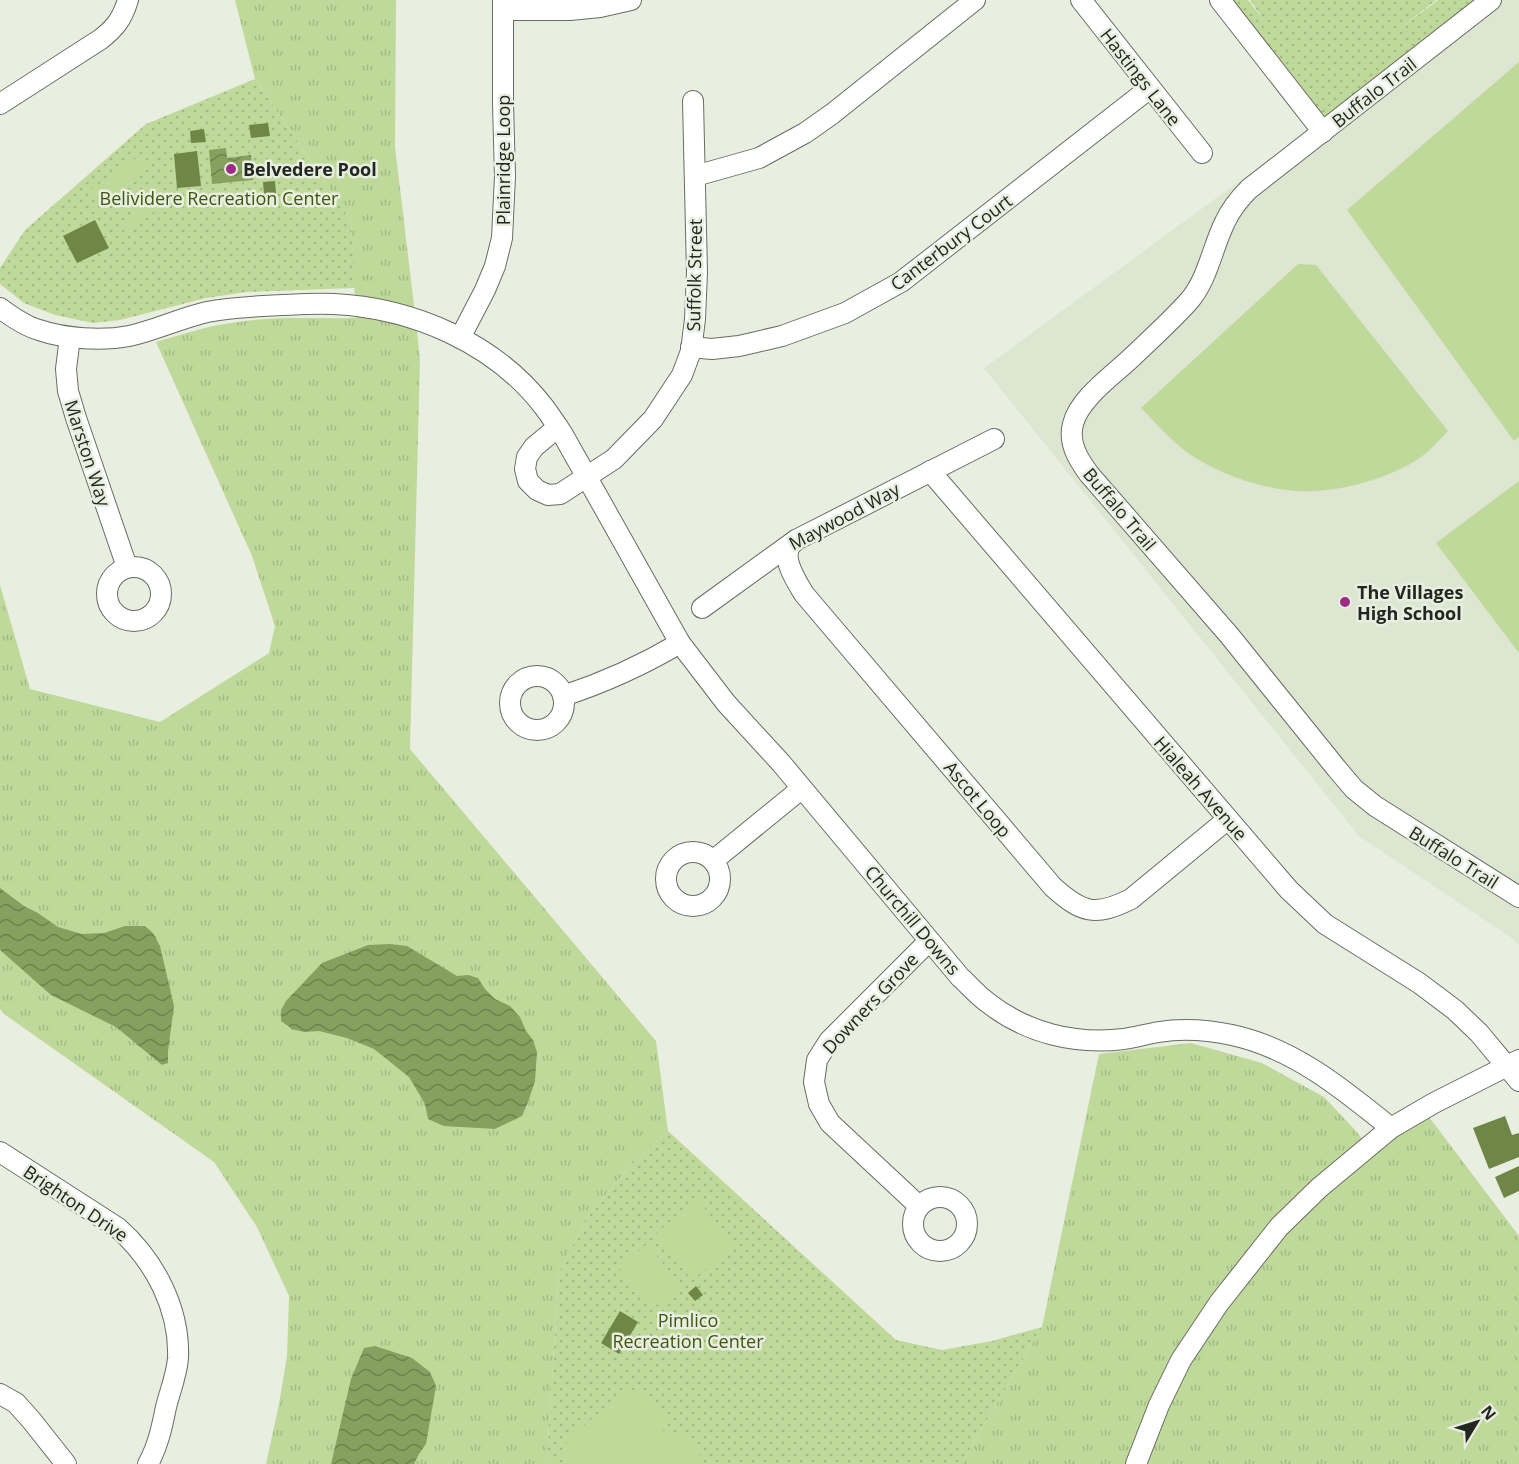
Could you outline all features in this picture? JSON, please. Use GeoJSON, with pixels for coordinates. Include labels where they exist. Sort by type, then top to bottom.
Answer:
{"type":"FeatureCollection","features":[{"type":"Feature","properties":{"kind":"street"},"geometry":{"type":"LineString","coordinates":[[0,104],[101,39],[115,27],[124,14],[128,0]]}},
{"type":"Feature","properties":{"kind":"street","name":"Plainridge Loop"},"geometry":{"type":"LineString","coordinates":[[460,338],[486,290],[502,238],[505,176],[503,5],[570,10],[600,7],[631,0]]}},
{"type":"Feature","properties":{"kind":"street"},"geometry":{"type":"LineString","coordinates":[[695,176],[759,158],[805,133],[975,0]]}},
{"type":"Feature","properties":{"kind":"street","name":"Hastings Lane"},"geometry":{"type":"LineString","coordinates":[[1081,0],[1202,153]]}},
{"type":"Feature","properties":{"kind":"street"},"geometry":{"type":"LineString","coordinates":[[1220,0],[1323,132]]}},
{"type":"Feature","properties":{"kind":"street","name":"Buffalo Trail"},"geometry":{"type":"LineString","coordinates":[[1491,0],[1249,189],[1235,204],[1224,222],[1203,280],[1190,299],[1080,409],[1073,424],[1072,444],[1089,474],[1229,635],[1354,789],[1399,822],[1519,897]]}},
{"type":"Feature","properties":{"kind":"street","name":"Canterbury Court"},"geometry":{"type":"LineString","coordinates":[[691,347],[712,349],[739,346],[782,336],[845,313],[901,282],[1150,88]]}},
{"type":"Feature","properties":{"kind":"street","name":"Suffolk Street"},"geometry":{"type":"LineString","coordinates":[[587,477],[614,459],[653,419],[682,375],[691,347],[697,272],[693,101]]}},
{"type":"Feature","properties":{"kind":"street","name":"Churchill Downs"},"geometry":{"type":"LineString","coordinates":[[0,308],[38,330],[70,337],[106,338],[129,336],[209,312],[246,307],[333,303],[393,313],[424,322],[460,338],[499,362],[543,406],[558,427],[680,642],[726,703],[960,977],[986,1002],[1016,1021],[1042,1032],[1084,1040],[1124,1039],[1161,1031],[1191,1029],[1231,1035],[1265,1044],[1317,1072],[1353,1096],[1391,1128]]}},
{"type":"Feature","properties":{"kind":"street","name":"Marston Way"},"geometry":{"type":"LineString","coordinates":[[70,337],[66,369],[68,391],[127,567]]}},
{"type":"Feature","properties":{"kind":"street"},"geometry":{"type":"LineString","coordinates":[[558,427],[534,447],[527,457],[525,469],[528,481],[537,490],[554,495],[560,494],[587,477]]}},
{"type":"Feature","properties":{"kind":"street","name":"Maywood Way"},"geometry":{"type":"LineString","coordinates":[[702,608],[796,540],[994,439]]}},
{"type":"Feature","properties":{"kind":"street","name":"Hialeah Avenue"},"geometry":{"type":"LineString","coordinates":[[930,471],[1289,891],[1325,924],[1419,983],[1455,1010],[1516,1069]]}},
{"type":"Feature","properties":{"kind":"street","name":"Ascot Loop"},"geometry":{"type":"LineString","coordinates":[[796,540],[789,548],[789,563],[794,579],[804,594],[1053,887],[1068,900],[1081,908],[1095,911],[1114,908],[1131,899],[1228,819]]}},
{"type":"Feature","properties":{"kind":"street"},"geometry":{"type":"LineString","coordinates":[[563,696],[623,673],[649,661],[680,642]]}},
{"type":"Feature","properties":{"kind":"street"},"geometry":{"type":"LineString","coordinates":[[714,860],[801,789]]}},
{"type":"Feature","properties":{"kind":"street","name":"Downers Grove"},"geometry":{"type":"LineString","coordinates":[[919,1206],[830,1123],[819,1104],[814,1082],[817,1060],[829,1041],[929,941]]}},
{"type":"Feature","properties":{"kind":"street"},"geometry":{"type":"LineString","coordinates":[[1136,1464],[1159,1405],[1181,1360],[1219,1302],[1279,1227],[1319,1188],[1391,1128],[1434,1103],[1516,1069]]}},
{"type":"Feature","properties":{"kind":"street","name":"Brighton Drive"},"geometry":{"type":"LineString","coordinates":[[0,1152],[118,1228],[133,1242],[149,1263],[165,1293],[178,1340],[177,1361],[159,1438],[148,1464]]}},
{"type":"Feature","properties":{"kind":"street"},"geometry":{"type":"LineString","coordinates":[[0,1394],[16,1403],[66,1464]]}},
{"type":"Feature","properties":{"kind":"shaded area","name":"The Villages High School"},"geometry":{"type":"Polygon","coordinates":[[[1487,0],[1519,0],[1519,945],[1509,936],[1359,836],[984,368],[1487,0]]]}},
{"type":"Feature","properties":{"kind":"green space"},"geometry":{"type":"Polygon","coordinates":[[[235,0],[396,0],[395,147],[420,359],[410,749],[656,1041],[668,1131],[626,1171],[587,1217],[559,1273],[547,1457],[553,1464],[266,1464],[287,1356],[289,1296],[257,1227],[214,1162],[0,1009],[0,585],[30,689],[160,722],[269,653],[275,626],[252,556],[156,342],[228,323],[253,320],[356,318],[351,221],[255,79],[235,0]]]}},
{"type":"Feature","properties":{"kind":"green space"},"geometry":{"type":"Polygon","coordinates":[[[1212,0],[1248,0],[1263,19],[1250,0],[1436,0],[1398,30],[1438,0],[1482,0],[1313,126],[1212,0]]]}},
{"type":"Feature","properties":{"kind":"green space"},"geometry":{"type":"Polygon","coordinates":[[[1519,62],[1519,437],[1514,441],[1347,210],[1519,62]]]}},
{"type":"Feature","properties":{"kind":"green space","name":"Belividere Recreation Center"},"geometry":{"type":"Polygon","coordinates":[[[255,79],[351,221],[355,288],[246,292],[206,298],[120,320],[93,323],[55,315],[24,303],[0,284],[0,268],[25,230],[146,124],[255,79]]]}},
{"type":"Feature","properties":{"kind":"green space"},"geometry":{"type":"Polygon","coordinates":[[[142,154],[151,167],[100,203],[91,190],[142,154]]]}},
{"type":"Feature","properties":{"kind":"green space"},"geometry":{"type":"Polygon","coordinates":[[[163,194],[168,202],[125,232],[120,225],[163,194]]]}},
{"type":"Feature","properties":{"kind":"green space"},"geometry":{"type":"Polygon","coordinates":[[[1298,264],[1316,265],[1448,431],[1421,457],[1408,465],[1379,478],[1330,490],[1299,491],[1274,488],[1234,477],[1199,460],[1175,443],[1141,408],[1298,264]]]}},
{"type":"Feature","properties":{"kind":"green space"},"geometry":{"type":"Polygon","coordinates":[[[1519,481],[1519,653],[1436,543],[1519,481]]]}},
{"type":"Feature","properties":{"kind":"green space"},"geometry":{"type":"Polygon","coordinates":[[[1191,1043],[1262,1063],[1324,1097],[1372,1151],[1426,1113],[1519,1236],[1519,1464],[961,1464],[1042,1327],[1099,1054],[1191,1043]]]}},
{"type":"Feature","properties":{"kind":"green space","name":"Pimlico Recreation Center"},"geometry":{"type":"Polygon","coordinates":[[[668,1131],[896,1340],[942,1350],[992,1341],[1042,1327],[961,1464],[553,1464],[547,1457],[559,1273],[587,1217],[626,1171],[668,1131]]]}},
{"type":"Feature","properties":{"kind":"green space"},"geometry":{"type":"Polygon","coordinates":[[[698,1200],[735,1246],[692,1280],[655,1234],[698,1200]]]}},
{"type":"Feature","properties":{"kind":"green space"},"geometry":{"type":"Polygon","coordinates":[[[647,1244],[681,1286],[653,1308],[619,1267],[647,1244]]]}},
{"type":"Feature","properties":{"kind":"green space"},"geometry":{"type":"Polygon","coordinates":[[[628,1390],[645,1390],[664,1415],[663,1431],[682,1433],[701,1457],[700,1464],[572,1464],[565,1455],[567,1439],[628,1390]]]}},
{"type":"Feature","properties":{"kind":"water","name":"Belvedere Pool"},"geometry":{"type":"Polygon","coordinates":[[[226,148],[227,158],[251,155],[253,180],[212,184],[209,150],[226,148]]]}},
{"type":"Feature","properties":{"kind":"water"},"geometry":{"type":"Polygon","coordinates":[[[0,888],[58,927],[82,934],[104,933],[125,926],[145,926],[153,933],[160,946],[174,1006],[168,1063],[162,1065],[116,1027],[51,995],[0,950],[0,888]]]}},
{"type":"Feature","properties":{"kind":"water"},"geometry":{"type":"Polygon","coordinates":[[[368,945],[407,946],[457,976],[468,975],[478,978],[495,999],[510,1006],[520,1017],[537,1052],[535,1081],[522,1116],[495,1129],[444,1126],[428,1119],[425,1104],[409,1077],[374,1049],[347,1038],[319,1031],[304,1032],[292,1029],[281,1021],[281,1010],[286,1001],[322,963],[368,945]]]}},
{"type":"Feature","properties":{"kind":"water"},"geometry":{"type":"Polygon","coordinates":[[[375,1346],[412,1358],[430,1372],[436,1386],[426,1444],[414,1464],[331,1464],[351,1379],[364,1348],[375,1346]]]}},
{"type":"Feature","properties":{"kind":"building"},"geometry":{"type":"Polygon","coordinates":[[[268,123],[270,136],[251,138],[249,125],[268,123]]]}},
{"type":"Feature","properties":{"kind":"building"},"geometry":{"type":"Polygon","coordinates":[[[204,129],[206,142],[191,143],[190,131],[204,129]]]}},
{"type":"Feature","properties":{"kind":"building"},"geometry":{"type":"Polygon","coordinates":[[[197,151],[201,186],[177,188],[174,154],[197,151]]]}},
{"type":"Feature","properties":{"kind":"building"},"geometry":{"type":"Polygon","coordinates":[[[275,181],[276,193],[264,194],[263,182],[275,181]]]}},
{"type":"Feature","properties":{"kind":"building"},"geometry":{"type":"Polygon","coordinates":[[[95,220],[109,248],[77,263],[63,236],[95,220]]]}},
{"type":"Feature","properties":{"kind":"building"},"geometry":{"type":"Polygon","coordinates":[[[1505,1116],[1512,1135],[1519,1133],[1519,1157],[1489,1169],[1473,1128],[1505,1116]]]}},
{"type":"Feature","properties":{"kind":"building"},"geometry":{"type":"Polygon","coordinates":[[[1519,1166],[1519,1191],[1504,1198],[1495,1177],[1519,1166]]]}},
{"type":"Feature","properties":{"kind":"building"},"geometry":{"type":"Polygon","coordinates":[[[696,1286],[703,1295],[695,1301],[688,1293],[696,1286]]]}},
{"type":"Feature","properties":{"kind":"building"},"geometry":{"type":"Polygon","coordinates":[[[620,1311],[638,1322],[619,1354],[601,1343],[620,1311]]]}},
{"type":"Feature","properties":{"kind":"place","name":"Belvedere Pool"},"geometry":{"type":"Point","coordinates":[231,169]}},
{"type":"Feature","properties":{"kind":"place","name":"The Villages High School"},"geometry":{"type":"Point","coordinates":[1345,602]}}]}
